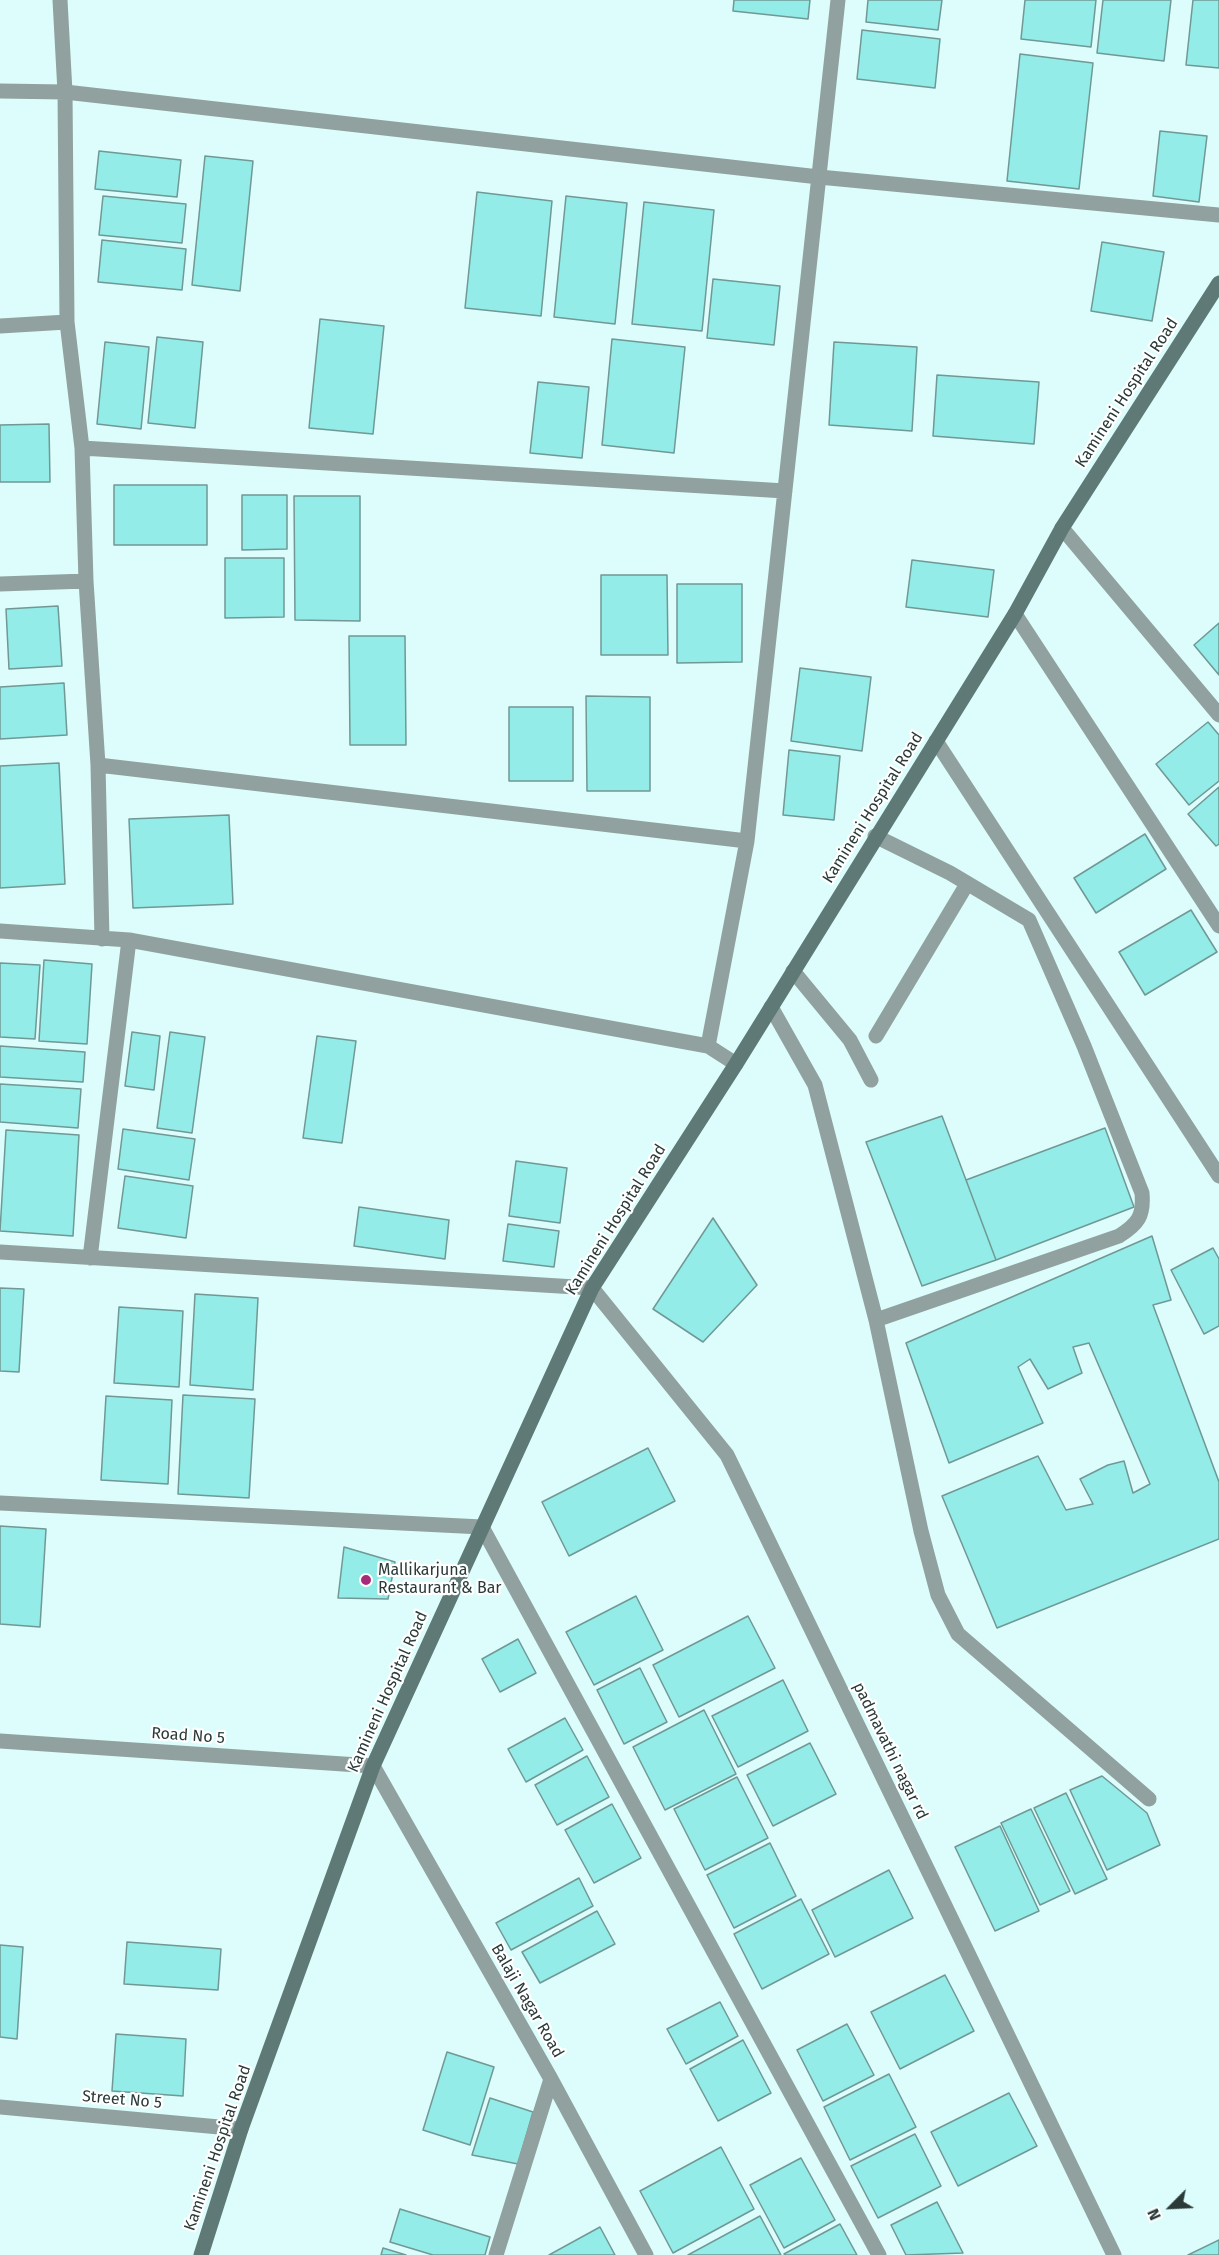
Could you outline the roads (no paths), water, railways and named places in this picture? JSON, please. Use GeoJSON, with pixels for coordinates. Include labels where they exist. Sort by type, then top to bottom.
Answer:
{"type":"FeatureCollection","features":[{"type":"Feature","properties":{"kind":"street"},"geometry":{"type":"LineString","coordinates":[[60,0],[65,92],[66,322],[82,448],[86,581],[98,765],[102,939]]}},
{"type":"Feature","properties":{"kind":"street"},"geometry":{"type":"LineString","coordinates":[[708,1046],[747,841],[838,0]]}},
{"type":"Feature","properties":{"kind":"street"},"geometry":{"type":"LineString","coordinates":[[0,92],[65,92],[819,177],[1219,215]]}},
{"type":"Feature","properties":{"kind":"street","name":"Kamineni Hospital Road"},"geometry":{"type":"LineString","coordinates":[[201,2255],[241,2129],[373,1766],[592,1288],[794,971],[875,836],[1015,614],[1062,528],[1219,283]]}},
{"type":"Feature","properties":{"kind":"street"},"geometry":{"type":"LineString","coordinates":[[0,326],[66,322]]}},
{"type":"Feature","properties":{"kind":"street"},"geometry":{"type":"LineString","coordinates":[[82,448],[785,491]]}},
{"type":"Feature","properties":{"kind":"street"},"geometry":{"type":"LineString","coordinates":[[1062,528],[1219,715]]}},
{"type":"Feature","properties":{"kind":"street"},"geometry":{"type":"LineString","coordinates":[[0,584],[86,581]]}},
{"type":"Feature","properties":{"kind":"street"},"geometry":{"type":"LineString","coordinates":[[1015,614],[1219,926]]}},
{"type":"Feature","properties":{"kind":"street"},"geometry":{"type":"LineString","coordinates":[[936,741],[1219,1176]]}},
{"type":"Feature","properties":{"kind":"street"},"geometry":{"type":"LineString","coordinates":[[98,765],[747,841]]}},
{"type":"Feature","properties":{"kind":"street"},"geometry":{"type":"LineString","coordinates":[[875,836],[1029,920],[1084,1046],[1142,1193],[1144,1212],[1134,1226],[1119,1236],[876,1320]]}},
{"type":"Feature","properties":{"kind":"street"},"geometry":{"type":"LineString","coordinates":[[876,1036],[967,885]]}},
{"type":"Feature","properties":{"kind":"street"},"geometry":{"type":"LineString","coordinates":[[0,932],[129,940],[708,1046],[735,1064]]}},
{"type":"Feature","properties":{"kind":"street"},"geometry":{"type":"LineString","coordinates":[[90,1258],[129,940]]}},
{"type":"Feature","properties":{"kind":"street"},"geometry":{"type":"LineString","coordinates":[[794,971],[850,1040],[870,1080]]}},
{"type":"Feature","properties":{"kind":"street"},"geometry":{"type":"LineString","coordinates":[[771,1007],[815,1085],[876,1320],[928,1560],[938,1595],[958,1634],[1149,1799]]}},
{"type":"Feature","properties":{"kind":"street"},"geometry":{"type":"LineString","coordinates":[[0,1252],[592,1288]]}},
{"type":"Feature","properties":{"kind":"street","name":"padmavathi nagar rd"},"geometry":{"type":"LineString","coordinates":[[592,1288],[727,1455],[1114,2255]]}},
{"type":"Feature","properties":{"kind":"street"},"geometry":{"type":"LineString","coordinates":[[0,1503],[482,1527],[879,2255]]}},
{"type":"Feature","properties":{"kind":"street","name":"Road No 5"},"geometry":{"type":"LineString","coordinates":[[0,1741],[373,1766]]}},
{"type":"Feature","properties":{"kind":"street","name":"Balaji Nagar Road"},"geometry":{"type":"LineString","coordinates":[[373,1766],[551,2079],[646,2255]]}},
{"type":"Feature","properties":{"kind":"street"},"geometry":{"type":"LineString","coordinates":[[495,2255],[551,2079]]}},
{"type":"Feature","properties":{"kind":"street","name":"Street No 5"},"geometry":{"type":"LineString","coordinates":[[0,2107],[241,2129]]}},
{"type":"Feature","properties":{"kind":"place","name":"Mallikarjuna Restaurant & Bar"},"geometry":{"type":"Point","coordinates":[366,1580]}}]}
